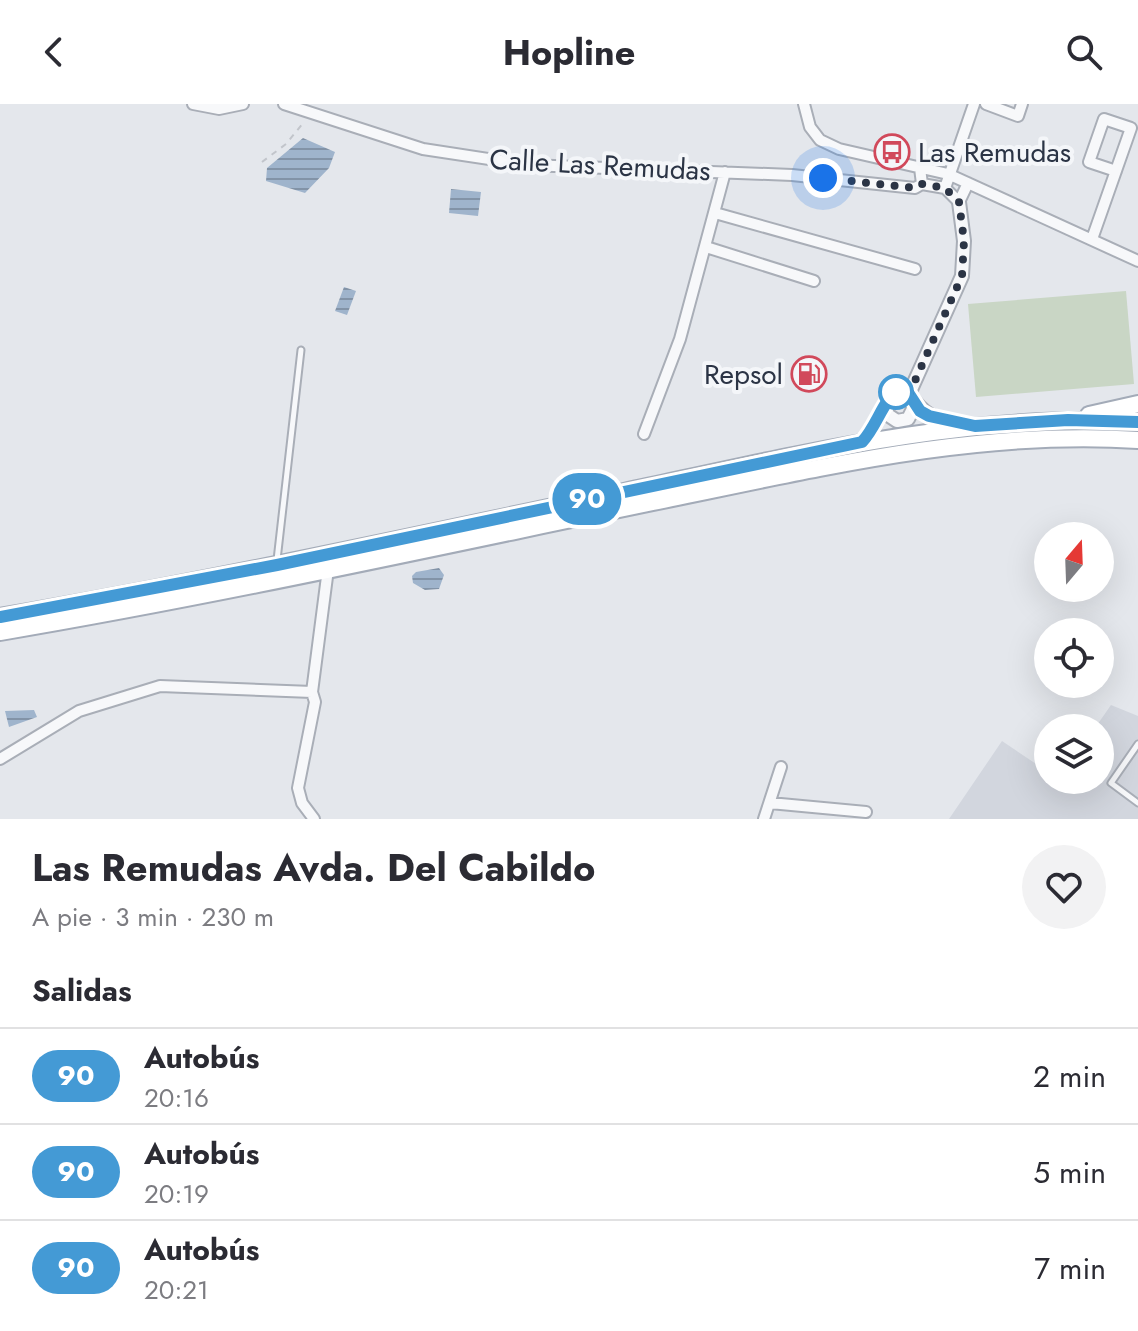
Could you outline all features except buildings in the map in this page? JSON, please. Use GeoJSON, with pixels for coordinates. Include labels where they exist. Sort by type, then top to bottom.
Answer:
{"type":"FeatureCollection","features":[{"type":"Feature","properties":{"kind":"main road"},"geometry":{"type":"LineString","coordinates":[[1068,420],[1138,404]]}},
{"type":"Feature","properties":{"kind":"main road"},"geometry":{"type":"LineString","coordinates":[[0,617],[277,565],[862,442],[975,426],[1068,420],[1138,422]]}},
{"type":"Feature","properties":{"kind":"main road"},"geometry":{"type":"LineString","coordinates":[[0,632],[141,608],[838,464],[965,446],[1090,439],[1138,442]]}},
{"type":"Feature","properties":{"kind":"street"},"geometry":{"type":"LineString","coordinates":[[193,104],[219,109],[243,104]]}},
{"type":"Feature","properties":{"kind":"street","name":"Calle Las Remudas"},"geometry":{"type":"LineString","coordinates":[[284,104],[423,149],[528,165],[792,175],[915,188],[922,184],[945,188]]}},
{"type":"Feature","properties":{"kind":"street"},"geometry":{"type":"LineString","coordinates":[[804,104],[810,127],[820,140],[839,149],[948,174],[1138,261]]}},
{"type":"Feature","properties":{"kind":"street"},"geometry":{"type":"LineString","coordinates":[[959,202],[945,188],[974,104]]}},
{"type":"Feature","properties":{"kind":"street"},"geometry":{"type":"LineString","coordinates":[[986,104],[1018,116],[1022,104]]}},
{"type":"Feature","properties":{"kind":"street"},"geometry":{"type":"LineString","coordinates":[[1092,239],[1116,171],[1131,128],[1104,119],[1089,162],[1116,171]]}},
{"type":"Feature","properties":{"kind":"street"},"geometry":{"type":"LineString","coordinates":[[920,168],[922,184]]}},
{"type":"Feature","properties":{"kind":"street"},"geometry":{"type":"LineString","coordinates":[[644,434],[680,339],[725,172]]}},
{"type":"Feature","properties":{"kind":"street"},"geometry":{"type":"LineString","coordinates":[[885,406],[888,415],[897,421],[912,415],[912,400],[962,276],[964,241],[959,202],[968,183]]}},
{"type":"Feature","properties":{"kind":"street"},"geometry":{"type":"LineString","coordinates":[[715,213],[915,269]]}},
{"type":"Feature","properties":{"kind":"street"},"geometry":{"type":"LineString","coordinates":[[706,247],[814,281]]}},
{"type":"Feature","properties":{"kind":"street"},"geometry":{"type":"LineString","coordinates":[[862,442],[873,430],[892,393],[912,400],[929,416],[975,426]]}},
{"type":"Feature","properties":{"kind":"street"},"geometry":{"type":"LineString","coordinates":[[314,819],[302,803],[298,788],[315,702],[312,692],[328,569]]}},
{"type":"Feature","properties":{"kind":"street"},"geometry":{"type":"LineString","coordinates":[[0,759],[79,711],[160,686],[312,692]]}},
{"type":"Feature","properties":{"kind":"street"},"geometry":{"type":"LineString","coordinates":[[764,819],[781,767]]}},
{"type":"Feature","properties":{"kind":"street"},"geometry":{"type":"LineString","coordinates":[[770,803],[866,812]]}},
{"type":"Feature","properties":{"kind":"lane"},"geometry":{"type":"LineString","coordinates":[[277,565],[301,350]]}},
{"type":"Feature","properties":{"kind":"lane"},"geometry":{"type":"LineString","coordinates":[[1138,744],[1111,783],[1138,803]]}},
{"type":"Feature","properties":{"kind":"path"},"geometry":{"type":"LineString","coordinates":[[262,162],[302,128],[308,113]]}},
{"type":"Feature","properties":{"kind":"shaded area"},"geometry":{"type":"Polygon","coordinates":[[[1111,705],[1138,716],[1138,819],[949,819],[1002,741],[1034,763],[1034,794],[1114,794],[1114,714],[1105,714],[1111,705]]]}},
{"type":"Feature","properties":{"kind":"green space"},"geometry":{"type":"Polygon","coordinates":[[[1126,291],[1134,384],[976,397],[968,304],[1126,291]]]}},
{"type":"Feature","properties":{"kind":"water"},"geometry":{"type":"Polygon","coordinates":[[[303,138],[335,152],[329,168],[305,193],[266,181],[267,168],[303,138]]]}},
{"type":"Feature","properties":{"kind":"water"},"geometry":{"type":"Polygon","coordinates":[[[451,189],[481,192],[478,216],[449,213],[451,189]]]}},
{"type":"Feature","properties":{"kind":"water"},"geometry":{"type":"Polygon","coordinates":[[[344,287],[356,291],[347,315],[335,311],[344,287]]]}},
{"type":"Feature","properties":{"kind":"water"},"geometry":{"type":"Polygon","coordinates":[[[439,568],[444,575],[439,589],[425,590],[413,583],[412,576],[416,572],[439,568]]]}},
{"type":"Feature","properties":{"kind":"water"},"geometry":{"type":"Polygon","coordinates":[[[34,710],[37,717],[9,727],[5,711],[34,710]]]}},
{"type":"Feature","properties":{"kind":"bus line","name":"90"},"geometry":{"type":"LineString","coordinates":[[0,617],[277,565],[862,442],[880,419],[887,398],[898,391],[909,394],[920,411],[929,416],[975,426],[1068,420],[1138,422]]}},
{"type":"Feature","properties":{"kind":"place","name":"Las Remudas"},"geometry":{"type":"Point","coordinates":[892,152]}},
{"type":"Feature","properties":{"kind":"place","name":"Repsol"},"geometry":{"type":"Point","coordinates":[809,374]}},
{"type":"Feature","properties":{"kind":"route"},"geometry":{"type":"LineString","coordinates":[[823,178],[915,188],[922,184],[945,188],[959,202],[964,241],[962,276],[930,354],[909,394],[896,392]]}}]}
